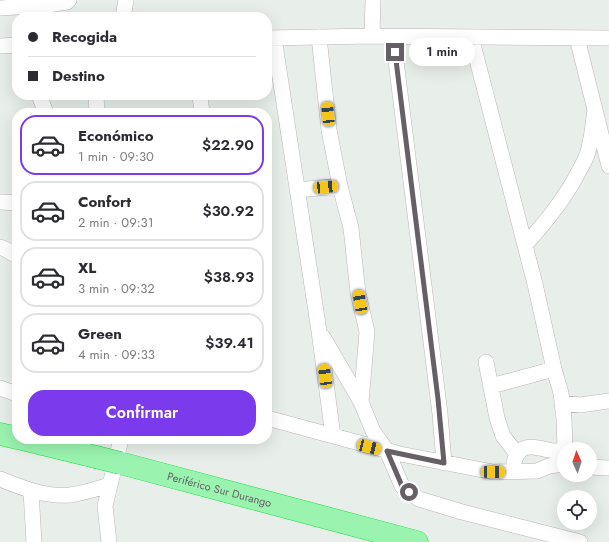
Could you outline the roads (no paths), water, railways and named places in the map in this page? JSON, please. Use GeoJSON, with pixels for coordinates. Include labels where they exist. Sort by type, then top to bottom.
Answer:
{"type":"FeatureCollection","features":[{"type":"Feature","properties":{"kind":"highway"},"geometry":{"type":"LineString","coordinates":[[0,434],[12,437]]}},
{"type":"Feature","properties":{"kind":"highway","name":"Periférico Sur Durango"},"geometry":{"type":"LineString","coordinates":[[43,444],[120,463],[417,542]]}},
{"type":"Feature","properties":{"kind":"street"},"geometry":{"type":"LineString","coordinates":[[0,8],[48,6],[67,2],[69,0]]}},
{"type":"Feature","properties":{"kind":"street"},"geometry":{"type":"LineString","coordinates":[[125,12],[126,0]]}},
{"type":"Feature","properties":{"kind":"street"},"geometry":{"type":"LineString","coordinates":[[372,36],[373,0]]}},
{"type":"Feature","properties":{"kind":"street"},"geometry":{"type":"LineString","coordinates":[[272,38],[372,36],[609,38]]}},
{"type":"Feature","properties":{"kind":"street"},"geometry":{"type":"LineString","coordinates":[[319,37],[330,130],[340,186],[351,228],[358,293],[366,332],[366,352],[361,402]]}},
{"type":"Feature","properties":{"kind":"street"},"geometry":{"type":"LineString","coordinates":[[394,37],[435,375],[444,463]]}},
{"type":"Feature","properties":{"kind":"street"},"geometry":{"type":"LineString","coordinates":[[471,37],[525,245],[561,393],[564,442]]}},
{"type":"Feature","properties":{"kind":"street"},"geometry":{"type":"LineString","coordinates":[[577,38],[609,166]]}},
{"type":"Feature","properties":{"kind":"street"},"geometry":{"type":"LineString","coordinates":[[0,46],[12,45]]}},
{"type":"Feature","properties":{"kind":"street"},"geometry":{"type":"LineString","coordinates":[[272,49],[298,190],[333,436]]}},
{"type":"Feature","properties":{"kind":"street"},"geometry":{"type":"LineString","coordinates":[[525,245],[559,205],[575,180],[587,155],[593,128],[595,109]]}},
{"type":"Feature","properties":{"kind":"street"},"geometry":{"type":"LineString","coordinates":[[298,190],[340,186]]}},
{"type":"Feature","properties":{"kind":"street"},"geometry":{"type":"LineString","coordinates":[[0,247],[12,253]]}},
{"type":"Feature","properties":{"kind":"street"},"geometry":{"type":"LineString","coordinates":[[319,331],[361,402],[373,431],[387,451],[402,486],[409,492],[419,499],[462,512],[580,542]]}},
{"type":"Feature","properties":{"kind":"street"},"geometry":{"type":"LineString","coordinates":[[486,362],[497,418],[503,436],[517,454]]}},
{"type":"Feature","properties":{"kind":"street"},"geometry":{"type":"LineString","coordinates":[[491,386],[554,369]]}},
{"type":"Feature","properties":{"kind":"street"},"geometry":{"type":"LineString","coordinates":[[0,388],[12,392]]}},
{"type":"Feature","properties":{"kind":"street"},"geometry":{"type":"LineString","coordinates":[[562,403],[580,405],[609,402]]}},
{"type":"Feature","properties":{"kind":"street"},"geometry":{"type":"LineString","coordinates":[[272,419],[387,451],[493,472],[537,471],[548,466],[557,465]]}},
{"type":"Feature","properties":{"kind":"street"},"geometry":{"type":"LineString","coordinates":[[109,542],[105,506],[120,444]]}},
{"type":"Feature","properties":{"kind":"street"},"geometry":{"type":"LineString","coordinates":[[515,472],[514,461],[517,454],[522,449],[529,446],[557,449]]}},
{"type":"Feature","properties":{"kind":"street"},"geometry":{"type":"LineString","coordinates":[[597,467],[609,468]]}},
{"type":"Feature","properties":{"kind":"street"},"geometry":{"type":"LineString","coordinates":[[0,479],[31,491],[48,494],[69,495],[110,485]]}},
{"type":"Feature","properties":{"kind":"street"},"geometry":{"type":"LineString","coordinates":[[31,491],[34,542]]}}]}
